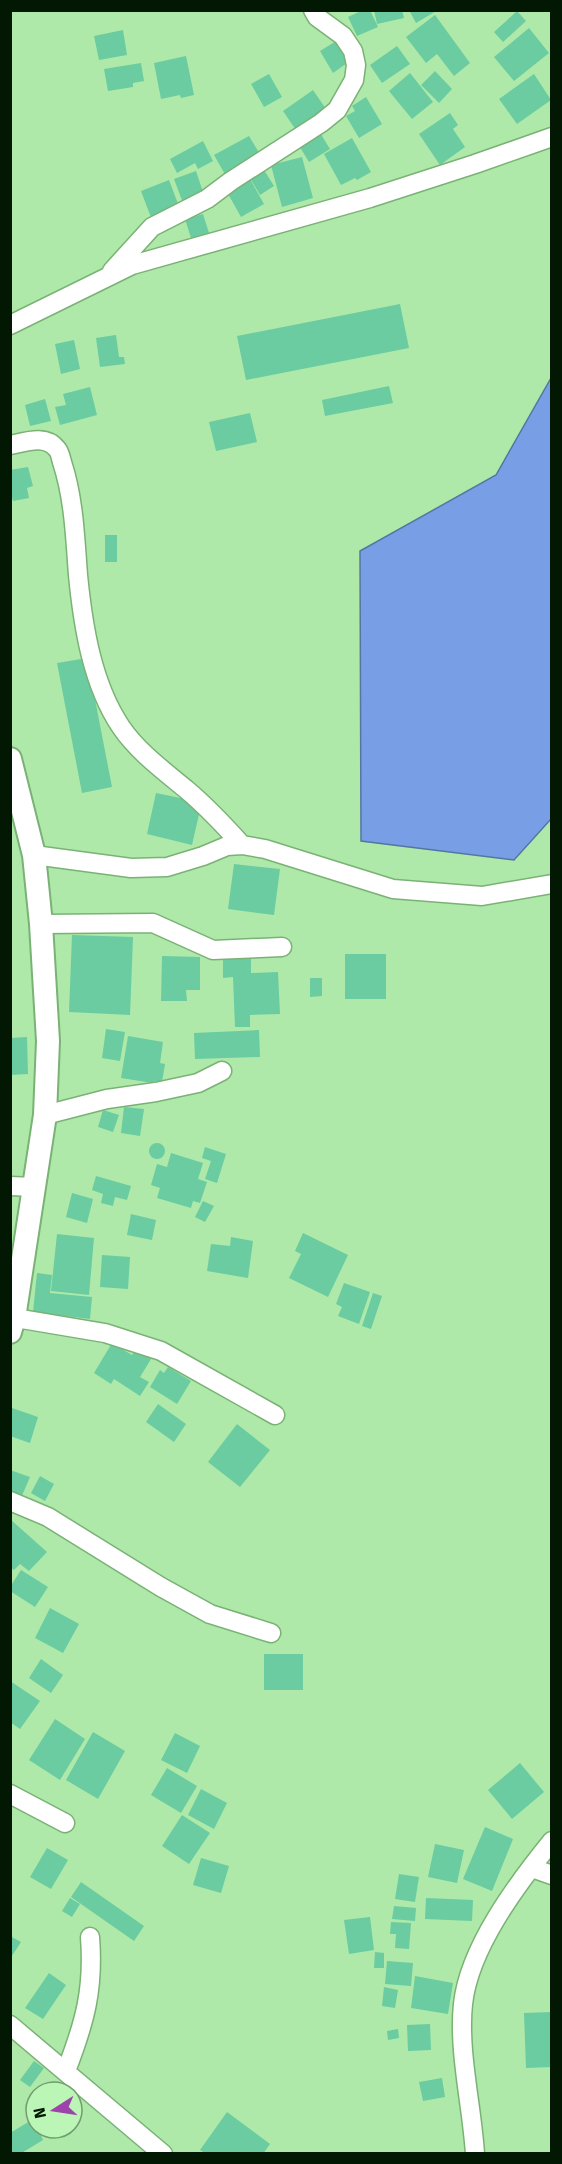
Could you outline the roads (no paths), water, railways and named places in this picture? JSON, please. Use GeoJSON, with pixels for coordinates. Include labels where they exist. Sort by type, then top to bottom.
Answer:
{"type":"FeatureCollection","features":[{"type":"Feature","properties":{"kind":"main road"},"geometry":{"type":"LineString","coordinates":[[10,759],[34,855],[41,924],[48,1041],[45,1115],[12,1322]]}},
{"type":"Feature","properties":{"kind":"street"},"geometry":{"type":"LineString","coordinates":[[105,278],[153,227],[207,198],[337,110],[354,80],[356,64],[353,51],[343,36],[317,17],[313,10]]}},
{"type":"Feature","properties":{"kind":"street"},"geometry":{"type":"LineString","coordinates":[[10,325],[132,265],[370,198],[552,137]]}},
{"type":"Feature","properties":{"kind":"street"},"geometry":{"type":"LineString","coordinates":[[10,445],[34,440],[46,441],[57,449],[66,476],[75,519],[78,576],[88,644],[104,693],[121,728],[156,765],[217,816],[242,844]]}},
{"type":"Feature","properties":{"kind":"street"},"geometry":{"type":"LineString","coordinates":[[34,855],[131,868],[167,867],[227,846],[242,844],[393,889],[482,896],[552,884]]}},
{"type":"Feature","properties":{"kind":"street"},"geometry":{"type":"LineString","coordinates":[[41,924],[153,923],[213,950],[282,947]]}},
{"type":"Feature","properties":{"kind":"street"},"geometry":{"type":"LineString","coordinates":[[45,1115],[108,1098],[156,1092],[198,1083],[222,1071]]}},
{"type":"Feature","properties":{"kind":"street"},"geometry":{"type":"LineString","coordinates":[[10,1186],[34,1187]]}},
{"type":"Feature","properties":{"kind":"street"},"geometry":{"type":"LineString","coordinates":[[12,1322],[105,1333],[161,1352],[275,1415]]}},
{"type":"Feature","properties":{"kind":"street"},"geometry":{"type":"LineString","coordinates":[[10,1501],[48,1517],[161,1587],[210,1614],[271,1632]]}},
{"type":"Feature","properties":{"kind":"street"},"geometry":{"type":"LineString","coordinates":[[10,1794],[65,1823]]}},
{"type":"Feature","properties":{"kind":"street"},"geometry":{"type":"LineString","coordinates":[[475,2154],[464,2054],[463,2004],[472,1965],[498,1914],[552,1841]]}},
{"type":"Feature","properties":{"kind":"street"},"geometry":{"type":"LineString","coordinates":[[532,1868],[552,1875]]}},
{"type":"Feature","properties":{"kind":"street"},"geometry":{"type":"LineString","coordinates":[[66,2071],[79,2037],[87,2006],[92,1969],[90,1936]]}},
{"type":"Feature","properties":{"kind":"street"},"geometry":{"type":"LineString","coordinates":[[10,2025],[164,2154]]}},
{"type":"Feature","properties":{"kind":"water"},"geometry":{"type":"Polygon","coordinates":[[[551,378],[551,819],[514,860],[361,841],[360,551],[496,475],[551,378]]]}}]}
